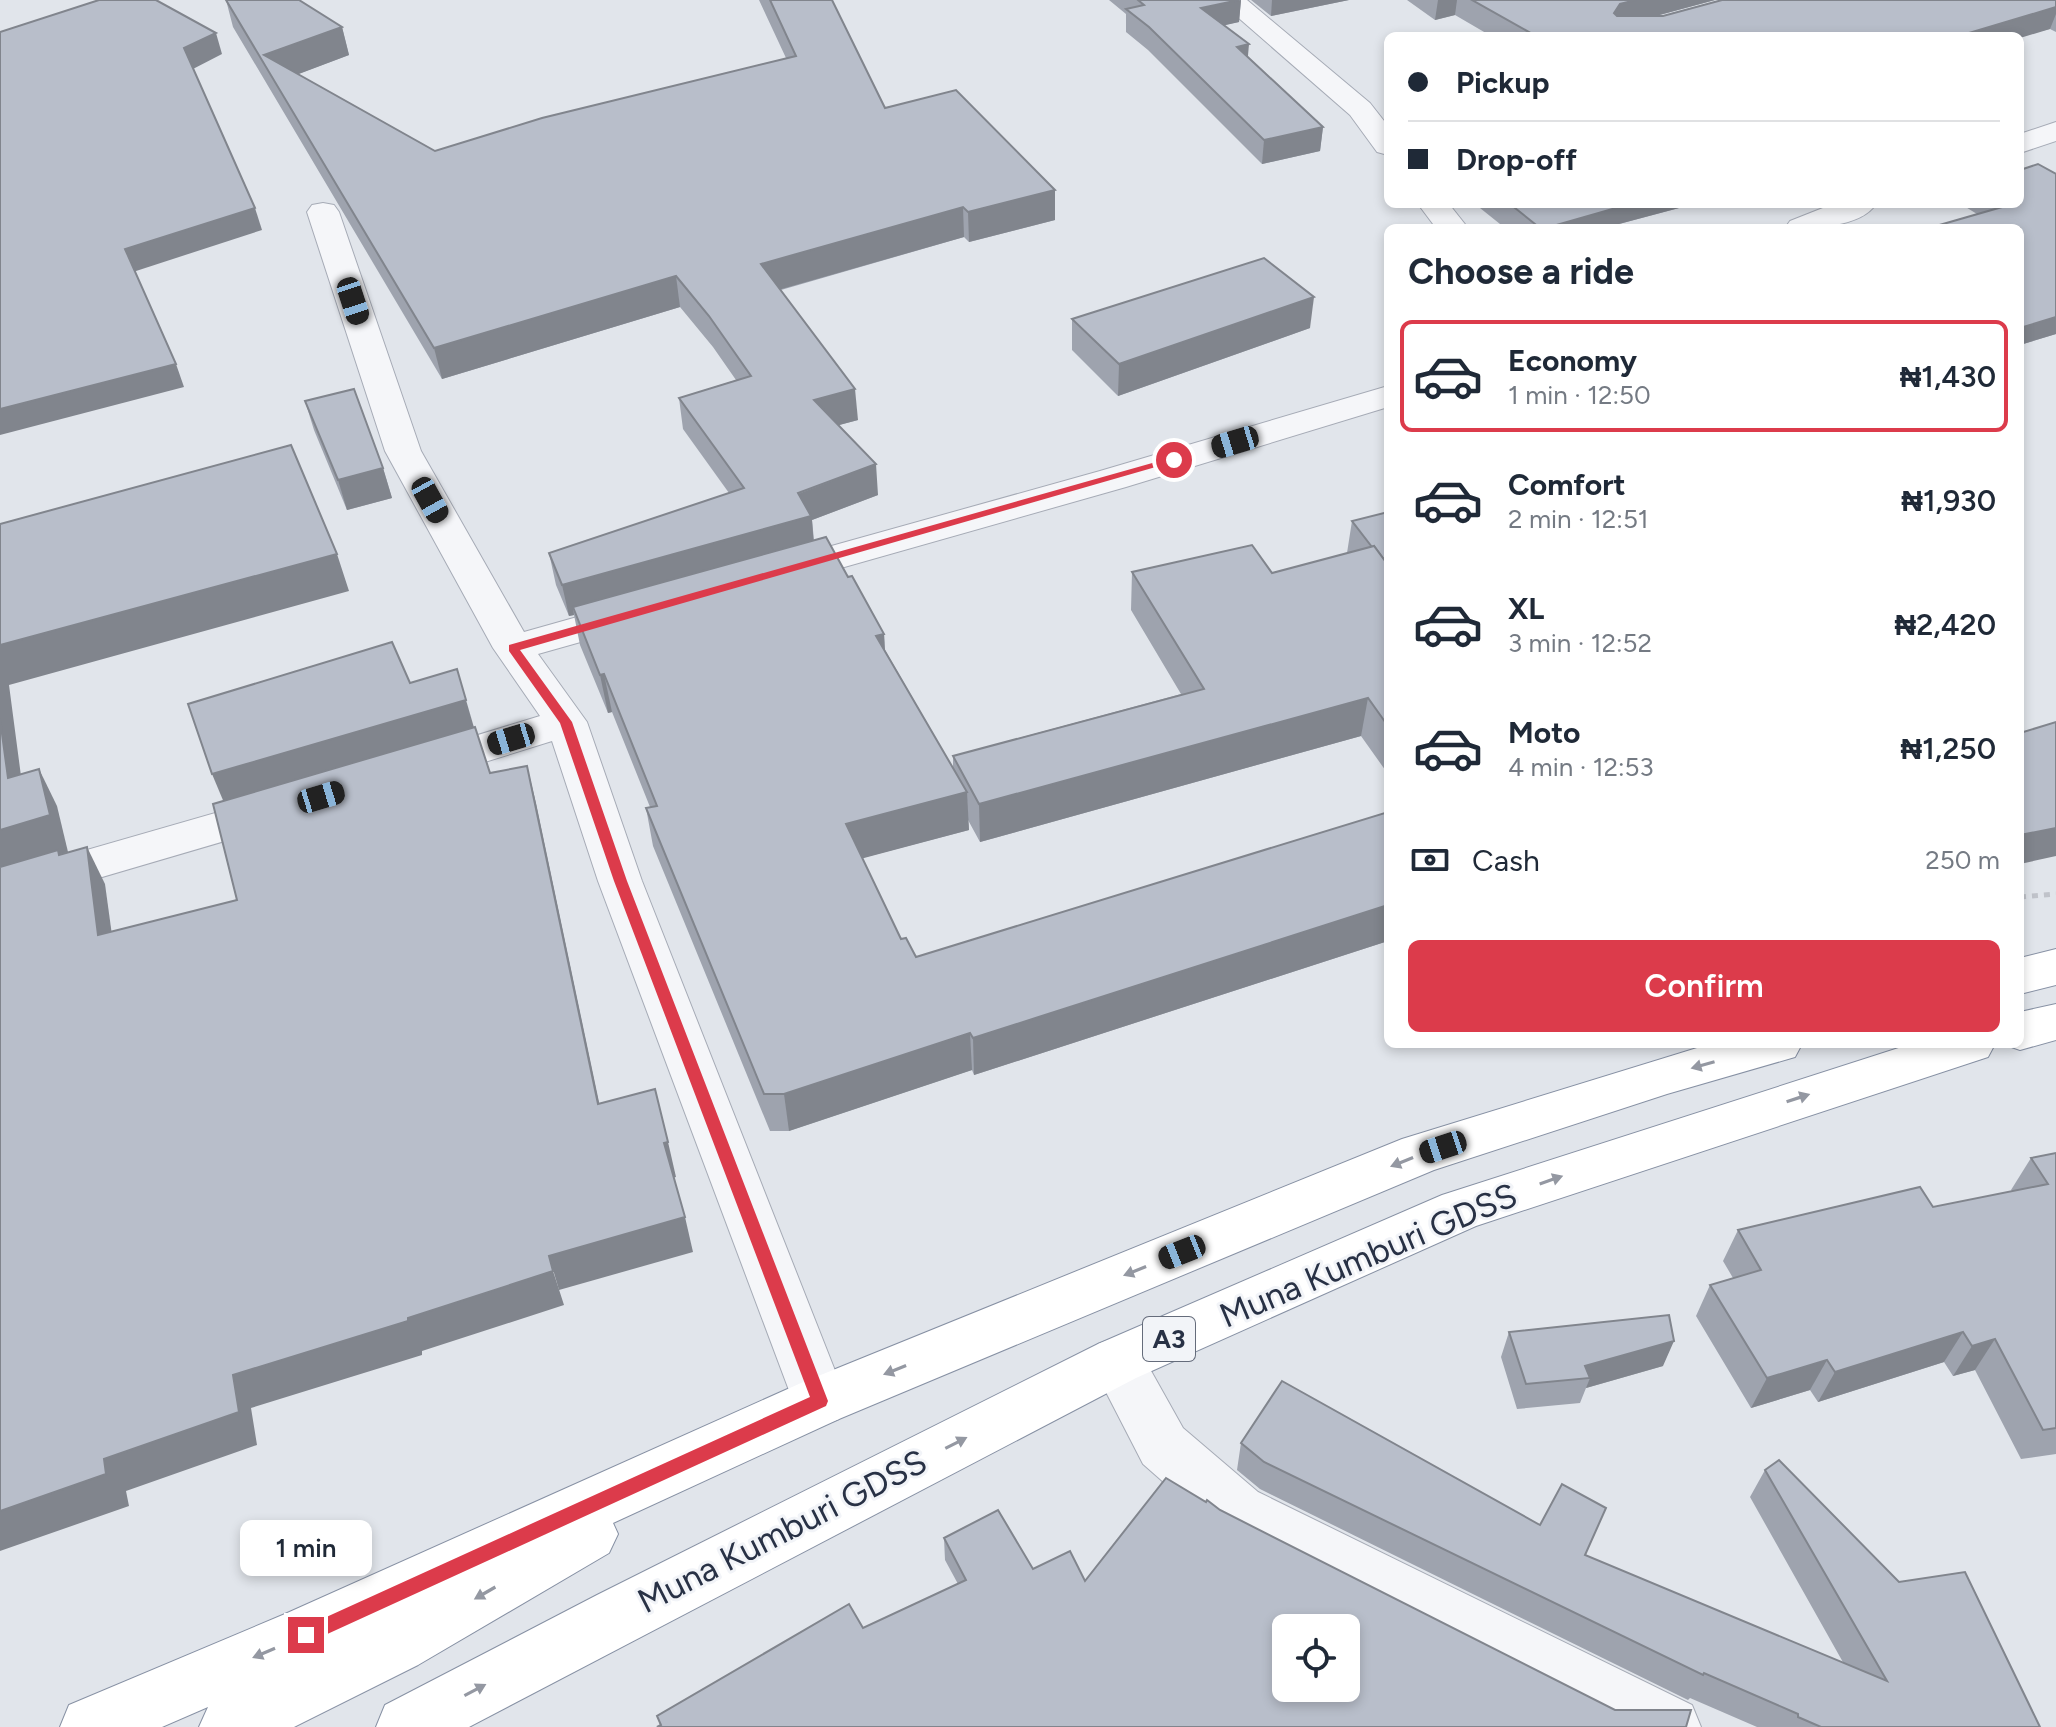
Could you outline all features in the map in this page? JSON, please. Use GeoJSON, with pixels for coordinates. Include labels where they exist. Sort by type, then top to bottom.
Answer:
{"type":"FeatureCollection","features":[{"type":"Feature","properties":{"kind":"highway"},"geometry":{"type":"LineString","coordinates":[[2024,975],[2056,967]]}},
{"type":"Feature","properties":{"kind":"highway"},"geometry":{"type":"LineString","coordinates":[[2024,1030],[2056,1022]]}},
{"type":"Feature","properties":{"kind":"highway"},"geometry":{"type":"LineString","coordinates":[[91,1727],[320,1628],[820,1401],[1420,1154],[1667,1075],[1764,1048]]}},
{"type":"Feature","properties":{"kind":"highway","name":"Muna Kumburi GDSS"},"geometry":{"type":"LineString","coordinates":[[407,1727],[618,1615],[1117,1361],[1460,1210],[1958,1048]]}},
{"type":"Feature","properties":{"kind":"highway"},"geometry":{"type":"LineString","coordinates":[[230,1727],[397,1644],[820,1401]]}},
{"type":"Feature","properties":{"kind":"street"},"geometry":{"type":"LineString","coordinates":[[1231,0],[1360,109],[1384,141]]}},
{"type":"Feature","properties":{"kind":"street"},"geometry":{"type":"LineString","coordinates":[[1360,109],[1384,102]]}},
{"type":"Feature","properties":{"kind":"street"},"geometry":{"type":"LineString","coordinates":[[2024,143],[2055,133]]}},
{"type":"Feature","properties":{"kind":"street"},"geometry":{"type":"LineString","coordinates":[[1436,208],[1449,224]]}},
{"type":"Feature","properties":{"kind":"street"},"geometry":{"type":"LineString","coordinates":[[1811,224],[1851,208]]}},
{"type":"Feature","properties":{"kind":"street"},"geometry":{"type":"LineString","coordinates":[[323,212],[403,451],[513,648],[566,722],[620,881],[820,1401]]}},
{"type":"Feature","properties":{"kind":"street"},"geometry":{"type":"LineString","coordinates":[[744,583],[1113,479],[1384,397]]}},
{"type":"Feature","properties":{"kind":"street"},"geometry":{"type":"LineString","coordinates":[[513,648],[667,605]]}},
{"type":"Feature","properties":{"kind":"street"},"geometry":{"type":"LineString","coordinates":[[393,775],[566,722]]}},
{"type":"Feature","properties":{"kind":"street"},"geometry":{"type":"LineString","coordinates":[[0,891],[321,797]]}},
{"type":"Feature","properties":{"kind":"street"},"geometry":{"type":"LineString","coordinates":[[1117,1361],[1163,1446],[1238,1511],[1670,1727]]}},
{"type":"Feature","properties":{"kind":"path"},"geometry":{"type":"LineString","coordinates":[[2024,897],[2056,894]]}},
{"type":"Feature","properties":{"kind":"building"},"geometry":{"type":"Polygon","coordinates":[[[99,0],[156,0],[216,33],[184,48],[255,208],[125,249],[176,364],[0,409],[0,32],[99,0]]]}},
{"type":"Feature","properties":{"kind":"building"},"geometry":{"type":"Polygon","coordinates":[[[226,0],[299,0],[342,27],[264,55],[435,151],[542,118],[796,56],[770,0],[832,0],[885,108],[956,90],[1055,190],[968,212],[963,207],[761,264],[855,389],[814,400],[876,464],[798,493],[811,516],[562,585],[549,553],[744,488],[679,398],[751,376],[676,276],[434,348],[226,0]]]}},
{"type":"Feature","properties":{"kind":"building"},"geometry":{"type":"Polygon","coordinates":[[[1138,0],[1239,0],[1201,8],[1249,44],[1237,47],[1323,127],[1264,140],[1149,27],[1126,9],[1144,5],[1138,0]]]}},
{"type":"Feature","properties":{"kind":"building"},"geometry":{"type":"Polygon","coordinates":[[[1472,0],[1636,0],[1620,4],[1614,13],[1617,16],[1663,16],[1722,0],[2056,0],[2056,7],[1972,32],[1529,32],[1472,0]]]}},
{"type":"Feature","properties":{"kind":"building"},"geometry":{"type":"Polygon","coordinates":[[[2038,164],[2056,174],[2056,317],[2024,327],[2024,224],[1943,224],[1999,208],[2024,208],[2024,169],[2038,164]]]}},
{"type":"Feature","properties":{"kind":"building"},"geometry":{"type":"Polygon","coordinates":[[[1515,208],[1616,208],[1560,224],[1535,224],[1515,208]]]}},
{"type":"Feature","properties":{"kind":"building"},"geometry":{"type":"Polygon","coordinates":[[[1264,258],[1314,297],[1119,364],[1072,319],[1264,258]]]}},
{"type":"Feature","properties":{"kind":"building"},"geometry":{"type":"Polygon","coordinates":[[[354,389],[383,468],[338,480],[305,401],[354,389]]]}},
{"type":"Feature","properties":{"kind":"building"},"geometry":{"type":"Polygon","coordinates":[[[291,445],[337,554],[0,645],[0,524],[291,445]]]}},
{"type":"Feature","properties":{"kind":"building"},"geometry":{"type":"Polygon","coordinates":[[[1384,513],[1384,560],[1372,547],[1352,521],[1384,513]]]}},
{"type":"Feature","properties":{"kind":"building"},"geometry":{"type":"Polygon","coordinates":[[[826,537],[884,634],[876,636],[967,792],[846,824],[901,939],[906,938],[916,957],[1384,813],[1384,906],[973,1038],[970,1033],[784,1094],[764,1094],[646,808],[657,806],[604,674],[600,675],[573,607],[826,537]]]}},
{"type":"Feature","properties":{"kind":"building"},"geometry":{"type":"Polygon","coordinates":[[[1252,545],[1272,573],[1374,546],[1384,560],[1384,720],[1368,698],[979,804],[953,756],[1204,689],[1132,572],[1252,545]]]}},
{"type":"Feature","properties":{"kind":"building"},"geometry":{"type":"Polygon","coordinates":[[[392,642],[410,683],[457,669],[466,700],[212,774],[188,704],[392,642]]]}},
{"type":"Feature","properties":{"kind":"building"},"geometry":{"type":"Polygon","coordinates":[[[0,719],[8,778],[39,769],[50,815],[0,830],[0,719]]]}},
{"type":"Feature","properties":{"kind":"building"},"geometry":{"type":"Polygon","coordinates":[[[2056,722],[2056,828],[2024,834],[2024,732],[2056,722]]]}},
{"type":"Feature","properties":{"kind":"building"},"geometry":{"type":"Polygon","coordinates":[[[475,727],[490,773],[527,766],[598,1104],[655,1089],[668,1142],[664,1143],[685,1217],[549,1256],[553,1271],[408,1318],[408,1321],[233,1375],[239,1412],[104,1459],[106,1474],[0,1511],[0,867],[58,850],[59,855],[87,847],[98,935],[237,900],[213,804],[475,727]]]}},
{"type":"Feature","properties":{"kind":"building"},"geometry":{"type":"Polygon","coordinates":[[[2056,1153],[2056,1428],[2043,1430],[1995,1339],[1972,1346],[1963,1332],[1835,1372],[1827,1360],[1767,1378],[1710,1285],[1761,1270],[1738,1230],[1920,1187],[1933,1207],[2048,1184],[2031,1158],[2056,1153]]]}},
{"type":"Feature","properties":{"kind":"building"},"geometry":{"type":"Polygon","coordinates":[[[1669,1315],[1674,1341],[1585,1366],[1590,1378],[1526,1384],[1509,1332],[1669,1315]]]}},
{"type":"Feature","properties":{"kind":"building"},"geometry":{"type":"Polygon","coordinates":[[[1282,1381],[1540,1525],[1562,1484],[1606,1508],[1585,1555],[1887,1681],[1765,1470],[1779,1460],[1899,1582],[1965,1572],[2040,1727],[1821,1727],[1798,1717],[1798,1714],[1703,1675],[1264,1462],[1241,1443],[1282,1381]]]}},
{"type":"Feature","properties":{"kind":"building"},"geometry":{"type":"Polygon","coordinates":[[[1166,1478],[1220,1510],[1615,1710],[1691,1710],[1686,1727],[657,1727],[661,1725],[657,1716],[849,1604],[863,1628],[966,1580],[944,1538],[998,1510],[1033,1569],[1070,1551],[1085,1581],[1166,1478]]]}},
{"type":"Feature","properties":{"kind":"route"},"geometry":{"type":"LineString","coordinates":[[306,1635],[820,1401],[620,881],[566,722],[513,648],[1174,460]]}}]}
